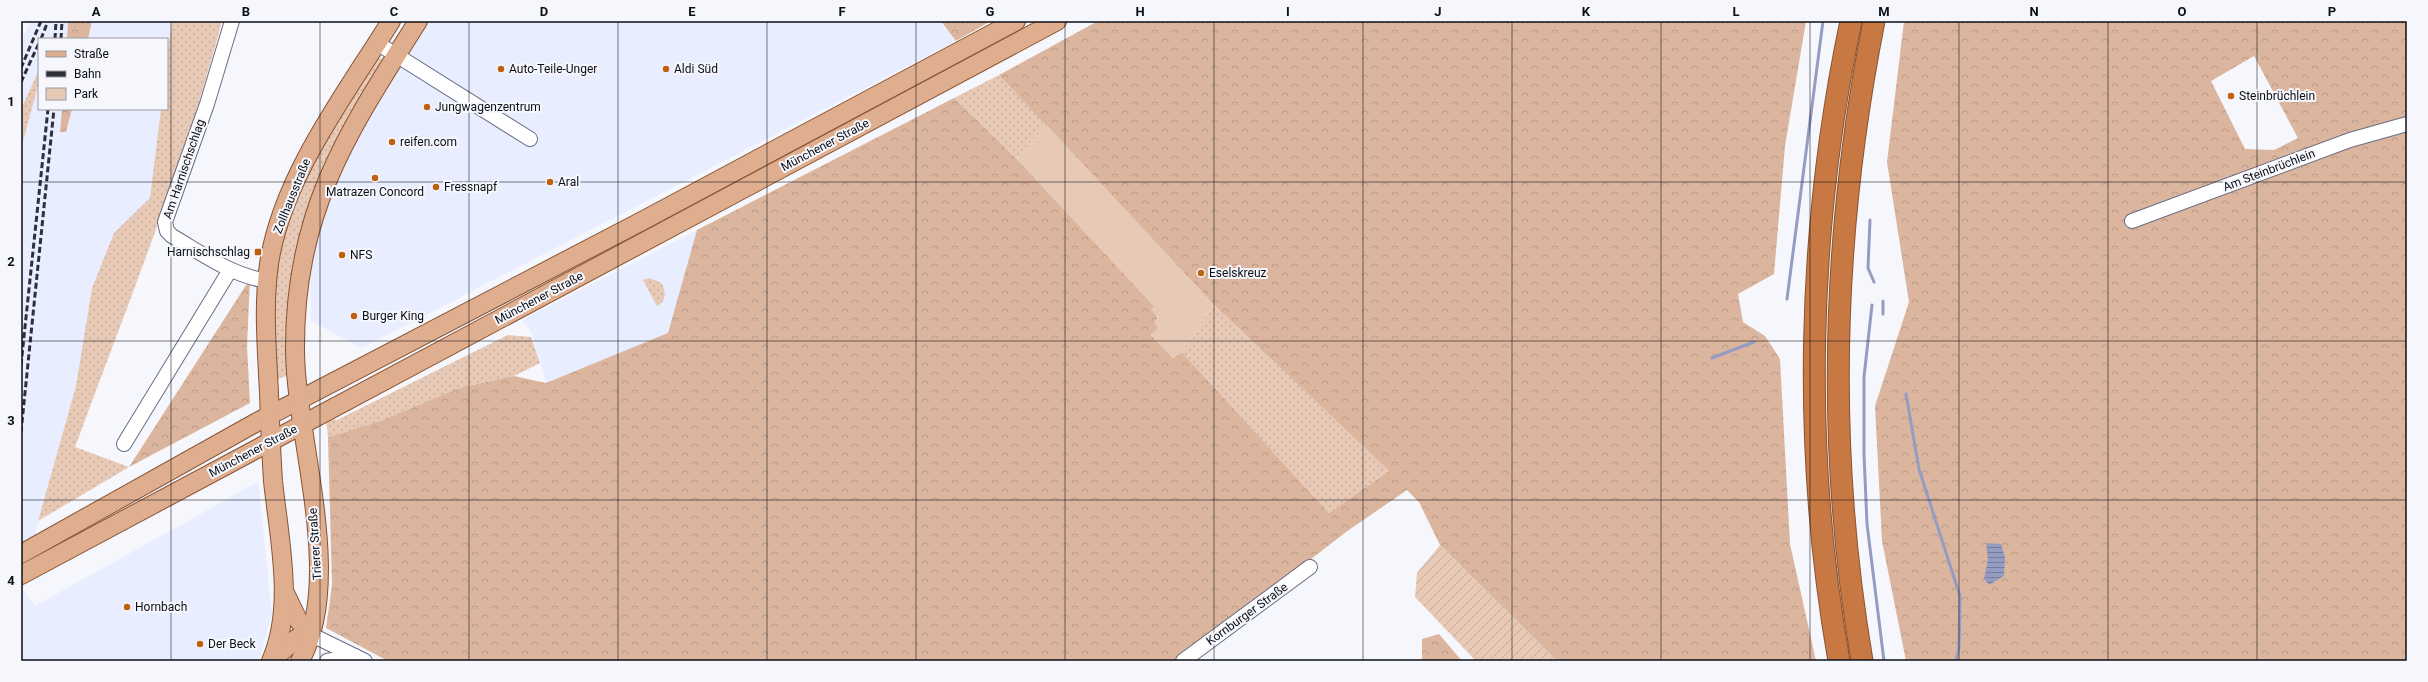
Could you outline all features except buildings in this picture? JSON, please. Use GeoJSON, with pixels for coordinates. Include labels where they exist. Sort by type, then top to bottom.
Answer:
{"type":"FeatureCollection","features":[{"type":"Feature","properties":{"kind":"highway"},"geometry":{"type":"LineString","coordinates":[[1831,138],[1832,58],[1838,21]]}},
{"type":"Feature","properties":{"kind":"highway"},"geometry":{"type":"LineString","coordinates":[[1839,661],[1821,524],[1816,431],[1816,308],[1822,211],[1831,138],[1851,21]]}},
{"type":"Feature","properties":{"kind":"highway"},"geometry":{"type":"LineString","coordinates":[[1862,661],[1846,546],[1840,474],[1837,400],[1839,304],[1852,146],[1874,21]]}},
{"type":"Feature","properties":{"kind":"main road","name":"Zollhausstraße"},"geometry":{"type":"LineString","coordinates":[[271,442],[266,330],[268,281],[272,252],[280,221],[300,173],[391,21]]}},
{"type":"Feature","properties":{"kind":"main road"},"geometry":{"type":"LineString","coordinates":[[304,424],[296,364],[296,322],[303,256],[312,222],[340,151],[418,21]]}},
{"type":"Feature","properties":{"kind":"main road","name":"Münchener Straße"},"geometry":{"type":"LineString","coordinates":[[21,554],[146,482],[629,228],[1016,21]]}},
{"type":"Feature","properties":{"kind":"main road","name":"Münchener Straße"},"geometry":{"type":"LineString","coordinates":[[21,575],[1057,21]]}},
{"type":"Feature","properties":{"kind":"main road","name":"Trierer Straße"},"geometry":{"type":"LineString","coordinates":[[300,661],[310,634],[317,600],[318,566],[304,424]]}},
{"type":"Feature","properties":{"kind":"main road"},"geometry":{"type":"LineString","coordinates":[[271,442],[283,591],[280,635],[271,661]]}},
{"type":"Feature","properties":{"kind":"main road"},"geometry":{"type":"LineString","coordinates":[[271,661],[297,638],[310,634],[298,620],[283,591]]}},
{"type":"Feature","properties":{"kind":"street","name":"Am Harnischschlag"},"geometry":{"type":"LineString","coordinates":[[232,21],[206,104],[165,222],[167,232],[172,236],[230,270],[245,277],[268,281]]}},
{"type":"Feature","properties":{"kind":"street"},"geometry":{"type":"LineString","coordinates":[[377,43],[530,139]]}},
{"type":"Feature","properties":{"kind":"street","name":"Am Steinbrüchlein"},"geometry":{"type":"LineString","coordinates":[[2132,221],[2350,140],[2407,124]]}},
{"type":"Feature","properties":{"kind":"street"},"geometry":{"type":"LineString","coordinates":[[124,444],[230,270]]}},
{"type":"Feature","properties":{"kind":"street","name":"Kornburger Straße"},"geometry":{"type":"LineString","coordinates":[[1183,661],[1310,568]]}},
{"type":"Feature","properties":{"kind":"street"},"geometry":{"type":"LineString","coordinates":[[310,634],[360,659]]}},
{"type":"Feature","properties":{"kind":"street"},"geometry":{"type":"LineString","coordinates":[[327,661],[360,659]]}},
{"type":"Feature","properties":{"kind":"shaded area"},"geometry":{"type":"Polygon","coordinates":[[[30,21],[68,21],[67,38],[38,38],[38,72],[21,109],[21,44],[30,21]]]}},
{"type":"Feature","properties":{"kind":"shaded area"},"geometry":{"type":"Polygon","coordinates":[[[92,21],[172,21],[168,51],[168,38],[88,38],[92,21]]]}},
{"type":"Feature","properties":{"kind":"shaded area"},"geometry":{"type":"Polygon","coordinates":[[[430,21],[941,21],[956,41],[362,348],[311,321],[310,258],[317,226],[346,152],[402,61],[430,21]]]}},
{"type":"Feature","properties":{"kind":"shaded area"},"geometry":{"type":"Polygon","coordinates":[[[38,86],[38,110],[62,110],[60,131],[66,132],[72,110],[161,110],[150,198],[114,233],[92,288],[76,386],[38,521],[23,590],[35,606],[258,482],[272,614],[259,661],[21,661],[21,149],[38,86]]]}},
{"type":"Feature","properties":{"kind":"shaded area"},"geometry":{"type":"Polygon","coordinates":[[[697,230],[668,333],[546,383],[532,333],[522,320],[697,230]]]}},
{"type":"Feature","properties":{"kind":"green space"},"geometry":{"type":"Polygon","coordinates":[[[68,21],[92,21],[88,38],[67,38],[68,21]]]}},
{"type":"Feature","properties":{"kind":"green space"},"geometry":{"type":"Polygon","coordinates":[[[172,21],[222,21],[190,129],[154,236],[75,447],[129,467],[38,521],[76,386],[92,288],[114,233],[150,198],[161,110],[168,110],[168,51],[172,21]]]}},
{"type":"Feature","properties":{"kind":"green space"},"geometry":{"type":"Polygon","coordinates":[[[941,21],[991,21],[956,41],[941,21]]]}},
{"type":"Feature","properties":{"kind":"green space"},"geometry":{"type":"Polygon","coordinates":[[[1098,21],[1806,21],[1785,146],[1774,274],[1738,294],[1743,322],[1765,336],[1780,359],[1790,544],[1816,661],[1557,661],[1440,545],[1419,502],[1407,490],[1346,532],[1179,661],[388,661],[326,628],[332,585],[328,437],[380,421],[459,388],[514,376],[546,383],[668,333],[697,230],[954,98],[1016,158],[1155,307],[1159,328],[1151,335],[1173,358],[1182,352],[1329,513],[1389,471],[1214,305],[999,75],[1098,21]]]}},
{"type":"Feature","properties":{"kind":"green space"},"geometry":{"type":"Polygon","coordinates":[[[1904,21],[2407,21],[2407,661],[1906,661],[1882,541],[1875,406],[1909,302],[1887,162],[1904,21]],[[2254,56],[2211,81],[2245,149],[2274,150],[2298,138],[2254,56]]]}},
{"type":"Feature","properties":{"kind":"green space"},"geometry":{"type":"Polygon","coordinates":[[[381,58],[384,61],[326,172],[292,374],[278,379],[273,279],[277,250],[285,221],[296,192],[326,136],[376,60],[381,58]]]}},
{"type":"Feature","properties":{"kind":"green space"},"geometry":{"type":"Polygon","coordinates":[[[38,72],[38,86],[21,149],[21,109],[38,72]]]}},
{"type":"Feature","properties":{"kind":"green space"},"geometry":{"type":"Polygon","coordinates":[[[999,75],[1047,125],[1016,158],[954,98],[999,75]]]}},
{"type":"Feature","properties":{"kind":"green space"},"geometry":{"type":"Polygon","coordinates":[[[62,110],[72,110],[66,132],[60,132],[62,110]]]}},
{"type":"Feature","properties":{"kind":"green space"},"geometry":{"type":"Polygon","coordinates":[[[1047,125],[1214,305],[1182,352],[1173,358],[1151,335],[1158,328],[1154,322],[1158,318],[1151,310],[1154,306],[1016,158],[1047,125]]]}},
{"type":"Feature","properties":{"kind":"green space"},"geometry":{"type":"Polygon","coordinates":[[[650,278],[661,283],[665,292],[663,301],[657,306],[643,280],[650,278]]]}},
{"type":"Feature","properties":{"kind":"green space"},"geometry":{"type":"Polygon","coordinates":[[[250,279],[247,346],[250,403],[129,467],[250,279]]]}},
{"type":"Feature","properties":{"kind":"green space"},"geometry":{"type":"Polygon","coordinates":[[[1214,305],[1389,471],[1329,513],[1182,352],[1214,305]]]}},
{"type":"Feature","properties":{"kind":"green space"},"geometry":{"type":"Polygon","coordinates":[[[508,335],[531,337],[540,363],[514,376],[459,388],[380,421],[328,437],[326,419],[337,420],[508,335]]]}},
{"type":"Feature","properties":{"kind":"green space"},"geometry":{"type":"Polygon","coordinates":[[[1440,545],[1557,661],[1476,661],[1415,597],[1417,573],[1440,545]]]}},
{"type":"Feature","properties":{"kind":"green space"},"geometry":{"type":"Polygon","coordinates":[[[1439,634],[1462,661],[1422,661],[1422,639],[1439,634]]]}},
{"type":"Feature","properties":{"kind":"water"},"geometry":{"type":"Polygon","coordinates":[[[1986,543],[2001,544],[2005,558],[2004,576],[1989,585],[1984,579],[1988,560],[1986,543]]]}},
{"type":"Feature","properties":{"kind":"waterway"},"geometry":{"type":"LineString","coordinates":[[1787,299],[1823,21]]}},
{"type":"Feature","properties":{"kind":"waterway"},"geometry":{"type":"LineString","coordinates":[[1870,220],[1868,268],[1874,282]]}},
{"type":"Feature","properties":{"kind":"waterway"},"geometry":{"type":"LineString","coordinates":[[1883,301],[1883,314]]}},
{"type":"Feature","properties":{"kind":"waterway"},"geometry":{"type":"LineString","coordinates":[[1872,305],[1864,377],[1864,454],[1867,524],[1884,661]]}},
{"type":"Feature","properties":{"kind":"waterway"},"geometry":{"type":"LineString","coordinates":[[1712,358],[1754,342]]}},
{"type":"Feature","properties":{"kind":"waterway"},"geometry":{"type":"LineString","coordinates":[[1906,394],[1919,469],[1960,596],[1959,648],[1956,661]]}},
{"type":"Feature","properties":{"kind":"railway"},"geometry":{"type":"LineString","coordinates":[[21,68],[41,21]]}},
{"type":"Feature","properties":{"kind":"railway"},"geometry":{"type":"LineString","coordinates":[[41,38],[48,21]]}},
{"type":"Feature","properties":{"kind":"railway"},"geometry":{"type":"LineString","coordinates":[[55,38],[56,21]]}},
{"type":"Feature","properties":{"kind":"railway"},"geometry":{"type":"LineString","coordinates":[[61,38],[62,21]]}},
{"type":"Feature","properties":{"kind":"railway"},"geometry":{"type":"LineString","coordinates":[[21,82],[38,45]]}},
{"type":"Feature","properties":{"kind":"railway"},"geometry":{"type":"LineString","coordinates":[[21,365],[48,110]]}},
{"type":"Feature","properties":{"kind":"railway"},"geometry":{"type":"LineString","coordinates":[[21,432],[54,110]]}},
{"type":"Feature","properties":{"kind":"place","name":"Auto-Teile-Unger"},"geometry":{"type":"Point","coordinates":[501,69]}},
{"type":"Feature","properties":{"kind":"place","name":"Aldi Süd"},"geometry":{"type":"Point","coordinates":[666,69]}},
{"type":"Feature","properties":{"kind":"place","name":"Steinbrüchlein"},"geometry":{"type":"Point","coordinates":[2231,96]}},
{"type":"Feature","properties":{"kind":"place","name":"Jungwagenzentrum"},"geometry":{"type":"Point","coordinates":[427,107]}},
{"type":"Feature","properties":{"kind":"place","name":"reifen.com"},"geometry":{"type":"Point","coordinates":[392,142]}},
{"type":"Feature","properties":{"kind":"place","name":"Matrazen Concord"},"geometry":{"type":"Point","coordinates":[375,178]}},
{"type":"Feature","properties":{"kind":"place","name":"Aral"},"geometry":{"type":"Point","coordinates":[550,182]}},
{"type":"Feature","properties":{"kind":"place","name":"Fressnapf"},"geometry":{"type":"Point","coordinates":[436,187]}},
{"type":"Feature","properties":{"kind":"place","name":"Harnischschlag"},"geometry":{"type":"Point","coordinates":[258,252]}},
{"type":"Feature","properties":{"kind":"place","name":"NFS"},"geometry":{"type":"Point","coordinates":[342,255]}},
{"type":"Feature","properties":{"kind":"place","name":"Eselskreuz"},"geometry":{"type":"Point","coordinates":[1201,273]}},
{"type":"Feature","properties":{"kind":"place","name":"Burger King"},"geometry":{"type":"Point","coordinates":[354,316]}},
{"type":"Feature","properties":{"kind":"place","name":"Hornbach"},"geometry":{"type":"Point","coordinates":[127,607]}},
{"type":"Feature","properties":{"kind":"place","name":"Der Beck"},"geometry":{"type":"Point","coordinates":[200,644]}}]}
